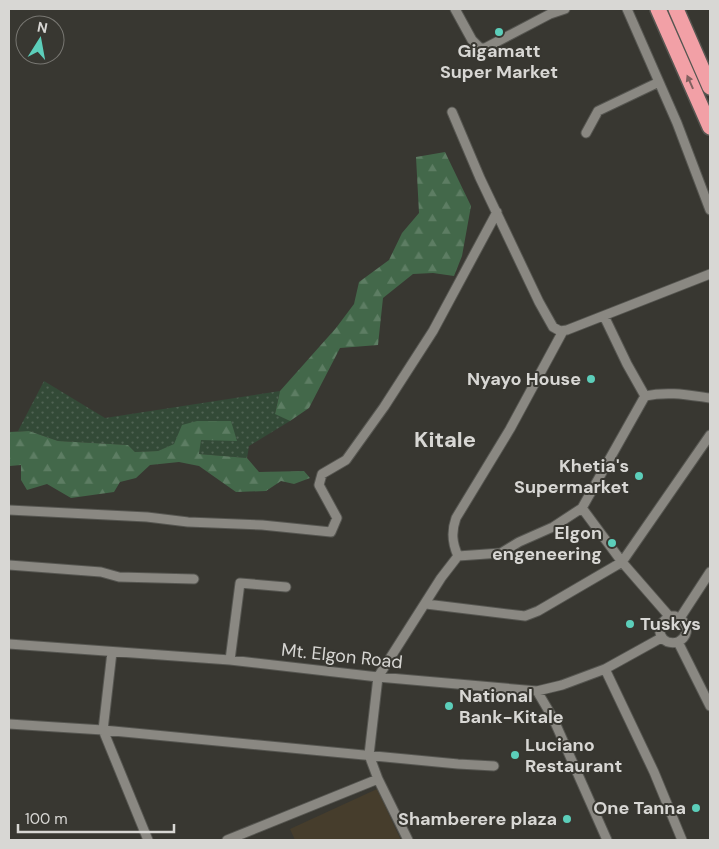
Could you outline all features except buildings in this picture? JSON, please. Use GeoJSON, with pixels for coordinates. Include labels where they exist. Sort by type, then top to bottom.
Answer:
{"type":"FeatureCollection","features":[{"type":"Feature","properties":{"kind":"highway"},"geometry":{"type":"LineString","coordinates":[[658,9],[710,127]]}},
{"type":"Feature","properties":{"kind":"highway"},"geometry":{"type":"LineString","coordinates":[[676,9],[710,87]]}},
{"type":"Feature","properties":{"kind":"street"},"geometry":{"type":"LineString","coordinates":[[455,9],[472,40],[480,48],[485,48],[549,12],[565,9]]}},
{"type":"Feature","properties":{"kind":"street"},"geometry":{"type":"LineString","coordinates":[[627,9],[677,123],[710,210]]}},
{"type":"Feature","properties":{"kind":"street"},"geometry":{"type":"LineString","coordinates":[[586,133],[598,111],[659,82]]}},
{"type":"Feature","properties":{"kind":"street"},"geometry":{"type":"LineString","coordinates":[[452,112],[496,212],[553,328],[563,331],[710,274]]}},
{"type":"Feature","properties":{"kind":"street"},"geometry":{"type":"LineString","coordinates":[[9,510],[147,517],[188,522],[331,532],[337,518],[319,485],[322,474],[346,460],[384,407],[433,331],[496,212]]}},
{"type":"Feature","properties":{"kind":"street"},"geometry":{"type":"LineString","coordinates":[[604,316],[645,396]]}},
{"type":"Feature","properties":{"kind":"street"},"geometry":{"type":"LineString","coordinates":[[458,556],[452,538],[452,528],[456,518],[510,429],[563,331]]}},
{"type":"Feature","properties":{"kind":"street"},"geometry":{"type":"LineString","coordinates":[[408,840],[378,779],[369,755],[378,677],[442,578],[458,556],[501,553],[519,542],[553,527],[582,508],[645,396],[659,393],[677,393],[710,398]]}},
{"type":"Feature","properties":{"kind":"street"},"geometry":{"type":"LineString","coordinates":[[426,604],[525,616],[538,611],[622,562],[710,436]]}},
{"type":"Feature","properties":{"kind":"street"},"geometry":{"type":"LineString","coordinates":[[582,508],[622,562],[669,616]]}},
{"type":"Feature","properties":{"kind":"street"},"geometry":{"type":"LineString","coordinates":[[9,565],[101,572],[119,576],[194,579]]}},
{"type":"Feature","properties":{"kind":"street"},"geometry":{"type":"LineString","coordinates":[[680,618],[710,572]]}},
{"type":"Feature","properties":{"kind":"street"},"geometry":{"type":"LineString","coordinates":[[230,660],[240,583],[286,587]]}},
{"type":"Feature","properties":{"kind":"street"},"geometry":{"type":"LineString","coordinates":[[669,616],[680,618],[685,624],[684,638],[678,642],[667,642],[661,638],[660,624],[669,616]]}},
{"type":"Feature","properties":{"kind":"street","name":"Mt. Elgon Road"},"geometry":{"type":"LineString","coordinates":[[9,644],[230,660],[378,677],[502,689],[537,690],[562,684],[605,669],[661,638]]}},
{"type":"Feature","properties":{"kind":"street"},"geometry":{"type":"LineString","coordinates":[[678,642],[710,706]]}},
{"type":"Feature","properties":{"kind":"street"},"geometry":{"type":"LineString","coordinates":[[112,652],[102,730],[148,840]]}},
{"type":"Feature","properties":{"kind":"street"},"geometry":{"type":"LineString","coordinates":[[605,669],[654,772],[682,840]]}},
{"type":"Feature","properties":{"kind":"street"},"geometry":{"type":"LineString","coordinates":[[537,690],[553,718],[607,840]]}},
{"type":"Feature","properties":{"kind":"street"},"geometry":{"type":"LineString","coordinates":[[9,724],[102,730],[494,766]]}},
{"type":"Feature","properties":{"kind":"street"},"geometry":{"type":"LineString","coordinates":[[227,840],[378,779]]}},
{"type":"Feature","properties":{"kind":"shaded area"},"geometry":{"type":"Polygon","coordinates":[[[377,789],[401,840],[295,840],[290,829],[377,789]]]}},
{"type":"Feature","properties":{"kind":"green space"},"geometry":{"type":"Polygon","coordinates":[[[445,152],[471,206],[462,256],[454,276],[433,273],[413,274],[383,298],[378,345],[340,348],[309,408],[290,421],[275,414],[280,391],[336,328],[354,304],[359,282],[389,260],[402,233],[419,213],[416,157],[445,152]]]}},
{"type":"Feature","properties":{"kind":"green space"},"geometry":{"type":"Polygon","coordinates":[[[44,381],[105,418],[280,391],[275,413],[290,421],[249,446],[247,458],[199,454],[200,440],[231,421],[158,451],[135,452],[128,445],[58,441],[29,431],[18,431],[44,381]]]}},
{"type":"Feature","properties":{"kind":"green space"},"geometry":{"type":"Polygon","coordinates":[[[197,421],[231,421],[237,441],[201,440],[199,454],[247,458],[259,472],[304,471],[310,478],[294,484],[281,481],[266,491],[236,492],[199,466],[179,462],[150,465],[136,478],[120,482],[114,492],[71,498],[47,484],[27,490],[21,480],[21,465],[10,466],[9,469],[9,432],[29,431],[58,441],[128,445],[135,452],[158,451],[174,444],[182,425],[197,421]]]}},
{"type":"Feature","properties":{"kind":"place","name":"Gigamatt Super Market"},"geometry":{"type":"Point","coordinates":[499,32]}},
{"type":"Feature","properties":{"kind":"place","name":"Nyayo House"},"geometry":{"type":"Point","coordinates":[591,379]}},
{"type":"Feature","properties":{"kind":"place","name":"Khetia's Supermarket"},"geometry":{"type":"Point","coordinates":[639,476]}},
{"type":"Feature","properties":{"kind":"place","name":"Elgon engeneering"},"geometry":{"type":"Point","coordinates":[612,543]}},
{"type":"Feature","properties":{"kind":"place","name":"Tuskys"},"geometry":{"type":"Point","coordinates":[630,624]}},
{"type":"Feature","properties":{"kind":"place","name":"National Bank-Kitale"},"geometry":{"type":"Point","coordinates":[449,706]}},
{"type":"Feature","properties":{"kind":"place","name":"Luciano Restaurant"},"geometry":{"type":"Point","coordinates":[515,755]}},
{"type":"Feature","properties":{"kind":"place","name":"One Tanna"},"geometry":{"type":"Point","coordinates":[696,808]}},
{"type":"Feature","properties":{"kind":"place","name":"Shamberere plaza"},"geometry":{"type":"Point","coordinates":[567,819]}},
{"type":"Feature","properties":{"kind":"district","name":"Kitale"},"geometry":{"type":"Point","coordinates":[445,439]}}]}
